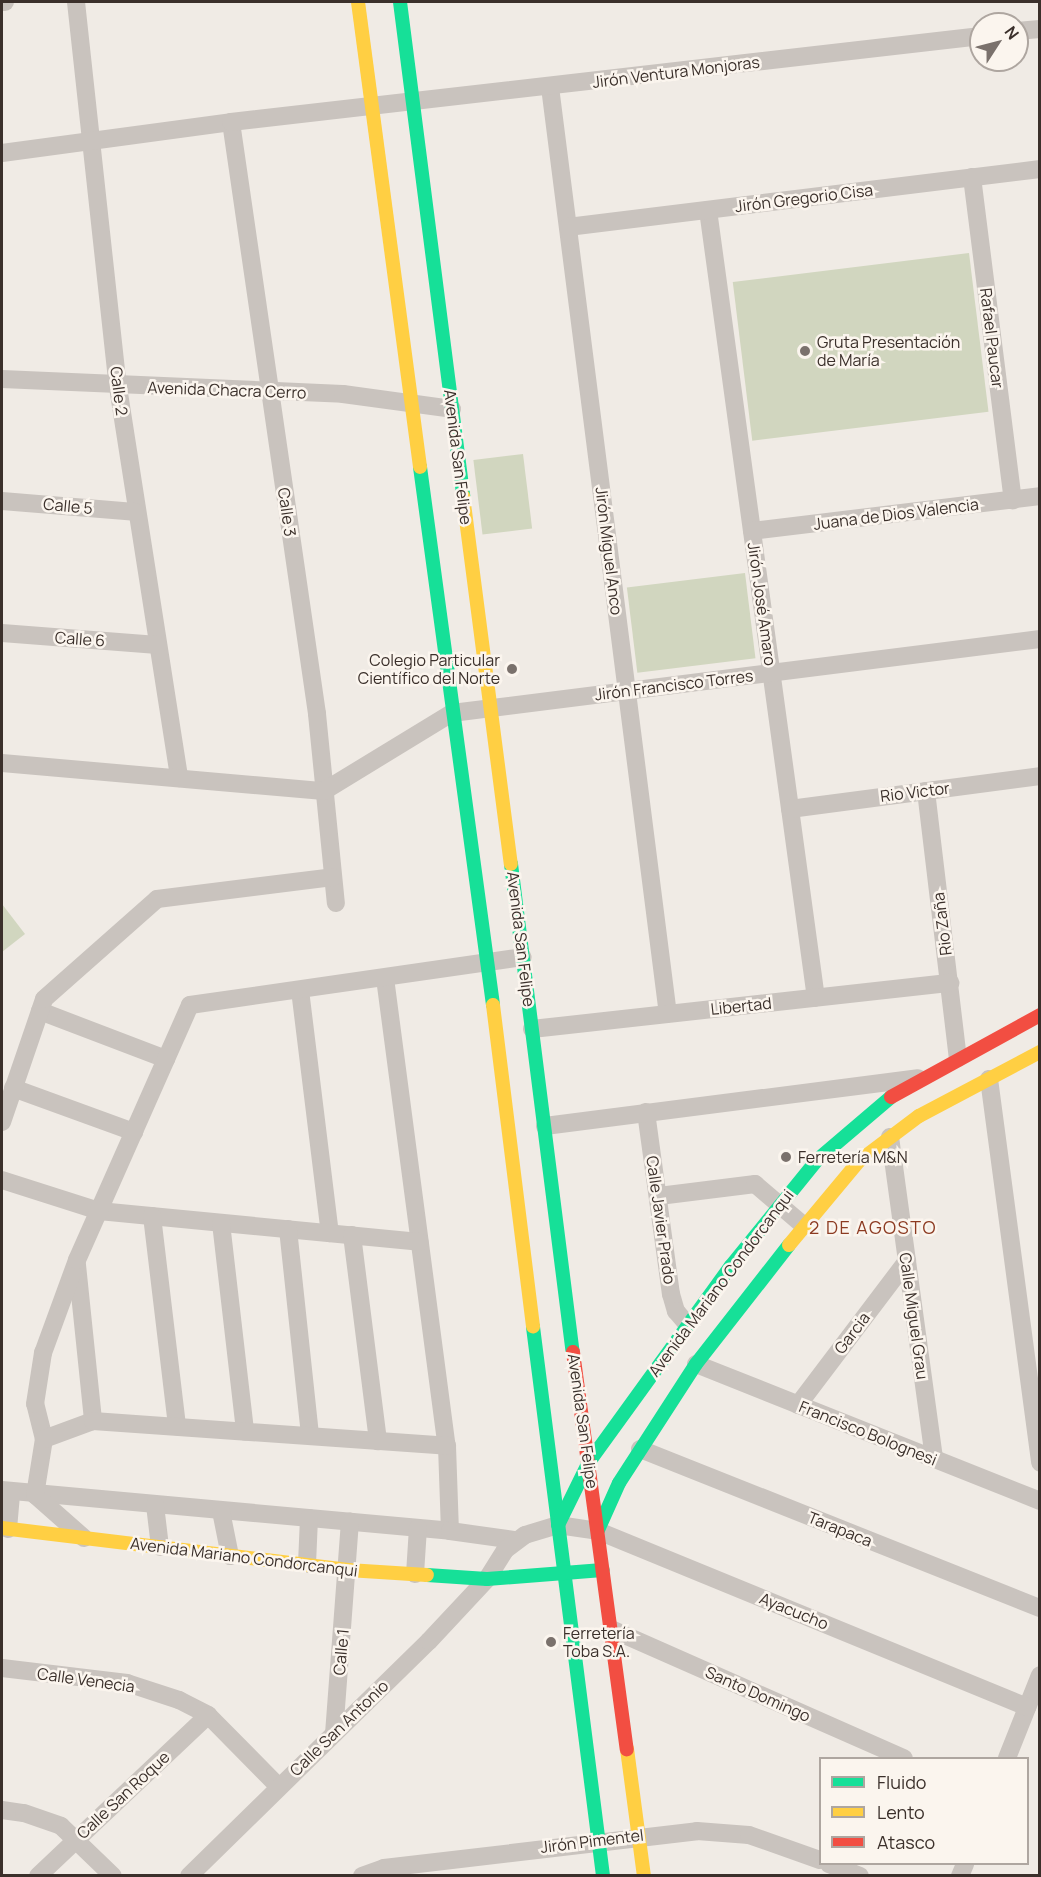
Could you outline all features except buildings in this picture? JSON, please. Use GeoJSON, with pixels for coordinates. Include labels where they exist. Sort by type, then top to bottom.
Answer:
{"type":"FeatureCollection","features":[{"type":"Feature","properties":{"kind":"main road"},"geometry":{"type":"LineString","coordinates":[[358,2],[487,962],[603,1875]]}},
{"type":"Feature","properties":{"kind":"main road","name":"Avenida San Felipe"},"geometry":{"type":"LineString","coordinates":[[400,2],[644,1875]]}},
{"type":"Feature","properties":{"kind":"main road","name":"Avenida Mariano Condorcanqui"},"geometry":{"type":"LineString","coordinates":[[558,1526],[589,1462],[687,1324],[780,1205],[846,1131],[884,1101],[958,1058],[1040,1015]]}},
{"type":"Feature","properties":{"kind":"main road","name":"Avenida Mariano Condorcanqui"},"geometry":{"type":"LineString","coordinates":[[598,1531],[619,1483],[696,1364],[803,1225],[859,1161],[919,1116],[1040,1052]]}},
{"type":"Feature","properties":{"kind":"main road","name":"Avenida Mariano Condorcanqui"},"geometry":{"type":"LineString","coordinates":[[5,1529],[348,1570],[487,1578],[565,1575],[603,1570]]}},
{"type":"Feature","properties":{"kind":"street","name":"Calle 2"},"geometry":{"type":"LineString","coordinates":[[76,2],[118,387],[135,512],[179,778]]}},
{"type":"Feature","properties":{"kind":"street","name":"Jirón Ventura Monjoras"},"geometry":{"type":"LineString","coordinates":[[2,153],[231,122],[371,106],[412,104],[969,37]]}},
{"type":"Feature","properties":{"kind":"street","name":"Jirón Miguel Anco"},"geometry":{"type":"LineString","coordinates":[[550,87],[668,1014]]}},
{"type":"Feature","properties":{"kind":"street","name":"Calle 3"},"geometry":{"type":"LineString","coordinates":[[231,122],[316,714],[336,903]]}},
{"type":"Feature","properties":{"kind":"street","name":"Jirón Gregorio Cisa"},"geometry":{"type":"LineString","coordinates":[[568,227],[1040,169]]}},
{"type":"Feature","properties":{"kind":"street","name":"Rafael Paucar"},"geometry":{"type":"LineString","coordinates":[[972,177],[1013,500]]}},
{"type":"Feature","properties":{"kind":"street","name":"Jirón José Amaro"},"geometry":{"type":"LineString","coordinates":[[708,210],[816,998]]}},
{"type":"Feature","properties":{"kind":"street","name":"Avenida Chacra Cerro"},"geometry":{"type":"LineString","coordinates":[[2,379],[118,387],[268,389],[452,409]]}},
{"type":"Feature","properties":{"kind":"street","name":"Juana de Dios Valencia"},"geometry":{"type":"LineString","coordinates":[[752,531],[1040,496]]}},
{"type":"Feature","properties":{"kind":"street","name":"Calle 5"},"geometry":{"type":"LineString","coordinates":[[2,501],[135,512]]}},
{"type":"Feature","properties":{"kind":"street","name":"Calle 6"},"geometry":{"type":"LineString","coordinates":[[2,633],[158,645]]}},
{"type":"Feature","properties":{"kind":"street","name":"Jirón Francisco Torres"},"geometry":{"type":"LineString","coordinates":[[452,713],[1040,639]]}},
{"type":"Feature","properties":{"kind":"street"},"geometry":{"type":"LineString","coordinates":[[2,763],[324,791],[452,713]]}},
{"type":"Feature","properties":{"kind":"street","name":"Rio Victor"},"geometry":{"type":"LineString","coordinates":[[790,809],[1040,776]]}},
{"type":"Feature","properties":{"kind":"street","name":"Rio Zaña"},"geometry":{"type":"LineString","coordinates":[[926,791],[958,1058]]}},
{"type":"Feature","properties":{"kind":"street"},"geometry":{"type":"LineString","coordinates":[[2,1122],[44,999],[157,899],[333,878]]}},
{"type":"Feature","properties":{"kind":"street"},"geometry":{"type":"LineString","coordinates":[[35,1495],[44,1439],[35,1404],[43,1353],[77,1260],[190,1005],[523,957]]}},
{"type":"Feature","properties":{"kind":"street"},"geometry":{"type":"LineString","coordinates":[[385,978],[447,1446],[450,1531]]}},
{"type":"Feature","properties":{"kind":"street","name":"Libertad"},"geometry":{"type":"LineString","coordinates":[[532,1029],[950,983]]}},
{"type":"Feature","properties":{"kind":"street"},"geometry":{"type":"LineString","coordinates":[[300,990],[330,1233]]}},
{"type":"Feature","properties":{"kind":"street"},"geometry":{"type":"LineString","coordinates":[[40,1011],[166,1059]]}},
{"type":"Feature","properties":{"kind":"street"},"geometry":{"type":"LineString","coordinates":[[545,1126],[925,1077]]}},
{"type":"Feature","properties":{"kind":"street"},"geometry":{"type":"LineString","coordinates":[[988,1079],[1040,1463]]}},
{"type":"Feature","properties":{"kind":"street"},"geometry":{"type":"LineString","coordinates":[[13,1088],[134,1132]]}},
{"type":"Feature","properties":{"kind":"street","name":"Calle Javier Prado"},"geometry":{"type":"LineString","coordinates":[[646,1112],[671,1294],[676,1311],[687,1324]]}},
{"type":"Feature","properties":{"kind":"street","name":"Calle Miguel Grau"},"geometry":{"type":"LineString","coordinates":[[890,1137],[934,1459]]}},
{"type":"Feature","properties":{"kind":"street"},"geometry":{"type":"LineString","coordinates":[[2,1180],[99,1211],[420,1242]]}},
{"type":"Feature","properties":{"kind":"street"},"geometry":{"type":"LineString","coordinates":[[659,1196],[755,1184],[803,1225]]}},
{"type":"Feature","properties":{"kind":"street"},"geometry":{"type":"LineString","coordinates":[[152,1216],[177,1427]]}},
{"type":"Feature","properties":{"kind":"street"},"geometry":{"type":"LineString","coordinates":[[221,1222],[245,1432]]}},
{"type":"Feature","properties":{"kind":"street"},"geometry":{"type":"LineString","coordinates":[[288,1229],[310,1436]]}},
{"type":"Feature","properties":{"kind":"street"},"geometry":{"type":"LineString","coordinates":[[352,1235],[378,1441]]}},
{"type":"Feature","properties":{"kind":"street"},"geometry":{"type":"LineString","coordinates":[[77,1260],[93,1421]]}},
{"type":"Feature","properties":{"kind":"street","name":"Garcia"},"geometry":{"type":"LineString","coordinates":[[798,1405],[907,1262]]}},
{"type":"Feature","properties":{"kind":"street","name":"Francisco Bolognesi"},"geometry":{"type":"LineString","coordinates":[[696,1364],[1040,1501]]}},
{"type":"Feature","properties":{"kind":"street"},"geometry":{"type":"LineString","coordinates":[[44,1439],[93,1421],[447,1446]]}},
{"type":"Feature","properties":{"kind":"street","name":"Tarapaca"},"geometry":{"type":"LineString","coordinates":[[640,1449],[1040,1608]]}},
{"type":"Feature","properties":{"kind":"street"},"geometry":{"type":"LineString","coordinates":[[5,1529],[6,1491],[450,1531],[515,1540],[558,1526]]}},
{"type":"Feature","properties":{"kind":"street"},"geometry":{"type":"LineString","coordinates":[[35,1495],[84,1538]]}},
{"type":"Feature","properties":{"kind":"street"},"geometry":{"type":"LineString","coordinates":[[155,1505],[160,1547]]}},
{"type":"Feature","properties":{"kind":"street"},"geometry":{"type":"LineString","coordinates":[[221,1511],[230,1556]]}},
{"type":"Feature","properties":{"kind":"street"},"geometry":{"type":"LineString","coordinates":[[307,1564],[309,1518]]}},
{"type":"Feature","properties":{"kind":"street","name":"Calle 1"},"geometry":{"type":"LineString","coordinates":[[334,1734],[351,1522]]}},
{"type":"Feature","properties":{"kind":"street","name":"Ayacucho"},"geometry":{"type":"LineString","coordinates":[[558,1526],[598,1531],[1027,1707]]}},
{"type":"Feature","properties":{"kind":"street"},"geometry":{"type":"LineString","coordinates":[[415,1574],[418,1528]]}},
{"type":"Feature","properties":{"kind":"street"},"geometry":{"type":"LineString","coordinates":[[487,1578],[515,1540]]}},
{"type":"Feature","properties":{"kind":"street","name":"Calle San Antonio"},"geometry":{"type":"LineString","coordinates":[[189,1875],[334,1734],[487,1578]]}},
{"type":"Feature","properties":{"kind":"street","name":"Santo Domingo"},"geometry":{"type":"LineString","coordinates":[[611,1629],[902,1757]]}},
{"type":"Feature","properties":{"kind":"street","name":"Calle Venecia"},"geometry":{"type":"LineString","coordinates":[[2,1668],[127,1683],[179,1700],[208,1715],[279,1787]]}},
{"type":"Feature","properties":{"kind":"street"},"geometry":{"type":"LineString","coordinates":[[1007,1757],[1040,1675]]}},
{"type":"Feature","properties":{"kind":"street","name":"Calle San Roque"},"geometry":{"type":"LineString","coordinates":[[38,1875],[208,1715]]}},
{"type":"Feature","properties":{"kind":"street"},"geometry":{"type":"LineString","coordinates":[[2,1810],[45,1819],[77,1839],[113,1875]]}},
{"type":"Feature","properties":{"kind":"street","name":"Jirón Pimentel"},"geometry":{"type":"LineString","coordinates":[[362,1875],[384,1868],[639,1835],[723,1831],[749,1835],[819,1860]]}},
{"type":"Feature","properties":{"kind":"street"},"geometry":{"type":"LineString","coordinates":[[834,1865],[860,1875]]}},
{"type":"Feature","properties":{"kind":"green space"},"geometry":{"type":"Polygon","coordinates":[[[969,253],[988,412],[752,441],[733,282],[969,253]]]}},
{"type":"Feature","properties":{"kind":"green space"},"geometry":{"type":"Polygon","coordinates":[[[523,454],[532,528],[483,535],[473,460],[523,454]]]}},
{"type":"Feature","properties":{"kind":"green space"},"geometry":{"type":"Polygon","coordinates":[[[745,573],[755,658],[637,673],[627,588],[745,573]]]}},
{"type":"Feature","properties":{"kind":"green space"},"geometry":{"type":"Polygon","coordinates":[[[2,904],[25,934],[2,952],[2,904]]]}},
{"type":"Feature","properties":{"kind":"traffic: fast"},"geometry":{"type":"LineString","coordinates":[[400,2],[463,496]]}},
{"type":"Feature","properties":{"kind":"traffic: fast"},"geometry":{"type":"LineString","coordinates":[[420,467],[493,1005]]}},
{"type":"Feature","properties":{"kind":"traffic: fast"},"geometry":{"type":"LineString","coordinates":[[511,864],[573,1352]]}},
{"type":"Feature","properties":{"kind":"traffic: fast"},"geometry":{"type":"LineString","coordinates":[[558,1525],[589,1462],[731,1266],[817,1160],[891,1097]]}},
{"type":"Feature","properties":{"kind":"traffic: fast"},"geometry":{"type":"LineString","coordinates":[[598,1530],[619,1483],[696,1364],[789,1245]]}},
{"type":"Feature","properties":{"kind":"traffic: fast"},"geometry":{"type":"LineString","coordinates":[[533,1327],[603,1876]]}},
{"type":"Feature","properties":{"kind":"traffic: fast"},"geometry":{"type":"LineString","coordinates":[[427,1575],[487,1579],[603,1570]]}},
{"type":"Feature","properties":{"kind":"traffic: slow"},"geometry":{"type":"LineString","coordinates":[[358,2],[420,467]]}},
{"type":"Feature","properties":{"kind":"traffic: slow"},"geometry":{"type":"LineString","coordinates":[[463,496],[511,864]]}},
{"type":"Feature","properties":{"kind":"traffic: slow"},"geometry":{"type":"LineString","coordinates":[[493,1005],[533,1327]]}},
{"type":"Feature","properties":{"kind":"traffic: slow"},"geometry":{"type":"LineString","coordinates":[[789,1245],[859,1161],[919,1116],[1040,1052]]}},
{"type":"Feature","properties":{"kind":"traffic: slow"},"geometry":{"type":"LineString","coordinates":[[2,1528],[348,1570],[427,1575]]}},
{"type":"Feature","properties":{"kind":"traffic: slow"},"geometry":{"type":"LineString","coordinates":[[627,1749],[644,1876]]}},
{"type":"Feature","properties":{"kind":"traffic: jam"},"geometry":{"type":"LineString","coordinates":[[891,1097],[1040,1015]]}},
{"type":"Feature","properties":{"kind":"traffic: jam"},"geometry":{"type":"LineString","coordinates":[[573,1352],[627,1749]]}},
{"type":"Feature","properties":{"kind":"place","name":"Gruta Presentación de María"},"geometry":{"type":"Point","coordinates":[805,351]}},
{"type":"Feature","properties":{"kind":"place","name":"Colegio Particular Científico del Norte"},"geometry":{"type":"Point","coordinates":[512,669]}},
{"type":"Feature","properties":{"kind":"place","name":"Ferretería M&N"},"geometry":{"type":"Point","coordinates":[786,1157]}},
{"type":"Feature","properties":{"kind":"place","name":"Ferretería Toba S.A."},"geometry":{"type":"Point","coordinates":[551,1642]}},
{"type":"Feature","properties":{"kind":"district","name":"2 DE AGOSTO"},"geometry":{"type":"Point","coordinates":[873,1227]}}]}
